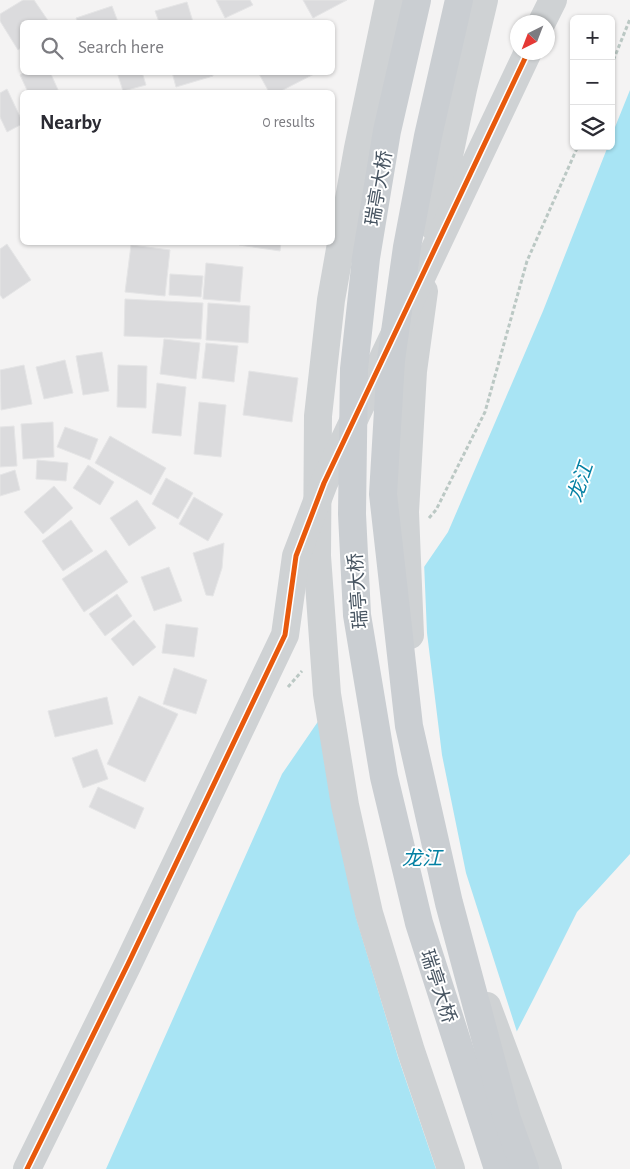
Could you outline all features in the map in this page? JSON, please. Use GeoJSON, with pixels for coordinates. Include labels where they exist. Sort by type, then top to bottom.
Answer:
{"type":"FeatureCollection","features":[{"type":"Feature","properties":{"kind":"main road","name":"瑞亭大桥"},"geometry":{"type":"LineString","coordinates":[[417,0],[384,150],[366,258],[354,369],[352,514],[356,615],[384,777],[419,923],[498,1169]]}},
{"type":"Feature","properties":{"kind":"main road","name":"瑞亭大桥"},"geometry":{"type":"LineString","coordinates":[[459,0],[428,136],[407,247],[391,360],[383,494],[409,726],[449,903],[507,1119],[525,1169]]}},
{"type":"Feature","properties":{"kind":"street"},"geometry":{"type":"LineString","coordinates":[[389,0],[358,148],[331,300],[318,416],[317,556],[327,694],[345,805],[369,913],[411,1051],[451,1169]]}},
{"type":"Feature","properties":{"kind":"street"},"geometry":{"type":"LineString","coordinates":[[484,0],[462,89],[429,251],[413,370],[405,512],[410,638],[426,759],[449,878],[487,1004],[548,1169]]}},
{"type":"Feature","properties":{"kind":"street"},"geometry":{"type":"LineString","coordinates":[[546,15],[553,0]]}},
{"type":"Feature","properties":{"kind":"street"},"geometry":{"type":"LineString","coordinates":[[27,1169],[128,964],[284,634],[296,556],[324,483],[524,60]]}},
{"type":"Feature","properties":{"kind":"path"},"geometry":{"type":"LineString","coordinates":[[613,60],[630,19]]}},
{"type":"Feature","properties":{"kind":"water","name":"龙江"},"geometry":{"type":"Polygon","coordinates":[[[630,90],[630,854],[577,912],[446,1169],[106,1169],[282,774],[448,532],[543,311],[606,150],[615,150],[615,127],[630,90]]]}},
{"type":"Feature","properties":{"kind":"pier"},"geometry":{"type":"Polygon","coordinates":[[[424,562],[427,633],[442,755],[466,873],[518,1035],[449,1169],[436,1169],[398,1057],[356,917],[321,712],[424,562]]]}},
{"type":"Feature","properties":{"kind":"building"},"geometry":{"type":"Polygon","coordinates":[[[23,0],[34,0],[48,20],[20,20],[20,48],[18,50],[0,21],[0,14],[23,0]]]}},
{"type":"Feature","properties":{"kind":"building"},"geometry":{"type":"Polygon","coordinates":[[[216,0],[250,0],[253,5],[225,18],[216,0]]]}},
{"type":"Feature","properties":{"kind":"building"},"geometry":{"type":"Polygon","coordinates":[[[303,0],[347,0],[313,18],[303,0]]]}},
{"type":"Feature","properties":{"kind":"building"},"geometry":{"type":"Polygon","coordinates":[[[187,2],[192,20],[158,20],[155,11],[187,2]]]}},
{"type":"Feature","properties":{"kind":"building"},"geometry":{"type":"Polygon","coordinates":[[[112,6],[117,20],[77,20],[76,18],[112,6]]]}},
{"type":"Feature","properties":{"kind":"building"},"geometry":{"type":"Polygon","coordinates":[[[20,75],[51,75],[58,90],[27,90],[20,75]]]}},
{"type":"Feature","properties":{"kind":"building"},"geometry":{"type":"Polygon","coordinates":[[[118,75],[143,75],[146,85],[123,90],[118,75]]]}},
{"type":"Feature","properties":{"kind":"building"},"geometry":{"type":"Polygon","coordinates":[[[173,75],[213,75],[213,76],[176,87],[173,75]]]}},
{"type":"Feature","properties":{"kind":"building"},"geometry":{"type":"Polygon","coordinates":[[[260,75],[312,75],[283,90],[268,90],[260,75]]]}},
{"type":"Feature","properties":{"kind":"building"},"geometry":{"type":"Polygon","coordinates":[[[7,89],[20,117],[20,125],[7,132],[0,117],[0,93],[7,89]]]}},
{"type":"Feature","properties":{"kind":"building"},"geometry":{"type":"Polygon","coordinates":[[[7,244],[31,280],[3,299],[0,295],[0,249],[7,244]]]}},
{"type":"Feature","properties":{"kind":"building"},"geometry":{"type":"Polygon","coordinates":[[[131,245],[170,250],[165,296],[125,292],[131,245]]]}},
{"type":"Feature","properties":{"kind":"building"},"geometry":{"type":"Polygon","coordinates":[[[239,245],[281,245],[280,251],[239,245]]]}},
{"type":"Feature","properties":{"kind":"building"},"geometry":{"type":"Polygon","coordinates":[[[206,263],[243,267],[240,302],[203,299],[206,263]]]}},
{"type":"Feature","properties":{"kind":"building"},"geometry":{"type":"Polygon","coordinates":[[[170,274],[203,276],[201,297],[169,295],[170,274]]]}},
{"type":"Feature","properties":{"kind":"building"},"geometry":{"type":"Polygon","coordinates":[[[125,299],[203,303],[201,339],[124,336],[125,299]]]}},
{"type":"Feature","properties":{"kind":"building"},"geometry":{"type":"Polygon","coordinates":[[[208,303],[250,306],[248,343],[206,340],[208,303]]]}},
{"type":"Feature","properties":{"kind":"building"},"geometry":{"type":"Polygon","coordinates":[[[164,339],[200,343],[196,379],[160,374],[164,339]]]}},
{"type":"Feature","properties":{"kind":"building"},"geometry":{"type":"Polygon","coordinates":[[[206,343],[238,346],[234,382],[202,378],[206,343]]]}},
{"type":"Feature","properties":{"kind":"building"},"geometry":{"type":"Polygon","coordinates":[[[102,352],[109,391],[83,395],[76,356],[102,352]]]}},
{"type":"Feature","properties":{"kind":"building"},"geometry":{"type":"Polygon","coordinates":[[[65,360],[73,393],[44,399],[36,367],[65,360]]]}},
{"type":"Feature","properties":{"kind":"building"},"geometry":{"type":"Polygon","coordinates":[[[24,365],[32,404],[1,410],[0,370],[24,365]]]}},
{"type":"Feature","properties":{"kind":"building"},"geometry":{"type":"Polygon","coordinates":[[[118,365],[147,366],[146,408],[117,407],[118,365]]]}},
{"type":"Feature","properties":{"kind":"building"},"geometry":{"type":"Polygon","coordinates":[[[249,371],[298,378],[292,422],[243,415],[249,371]]]}},
{"type":"Feature","properties":{"kind":"building"},"geometry":{"type":"Polygon","coordinates":[[[157,383],[186,387],[181,436],[152,433],[157,383]]]}},
{"type":"Feature","properties":{"kind":"building"},"geometry":{"type":"Polygon","coordinates":[[[199,402],[226,405],[221,457],[194,454],[199,402]]]}},
{"type":"Feature","properties":{"kind":"building"},"geometry":{"type":"Polygon","coordinates":[[[53,422],[54,457],[23,459],[21,424],[53,422]]]}},
{"type":"Feature","properties":{"kind":"building"},"geometry":{"type":"Polygon","coordinates":[[[14,426],[17,466],[0,467],[0,427],[14,426]]]}},
{"type":"Feature","properties":{"kind":"building"},"geometry":{"type":"Polygon","coordinates":[[[65,427],[98,439],[90,460],[57,447],[65,427]]]}},
{"type":"Feature","properties":{"kind":"building"},"geometry":{"type":"Polygon","coordinates":[[[110,436],[166,468],[151,495],[95,463],[110,436]]]}},
{"type":"Feature","properties":{"kind":"building"},"geometry":{"type":"Polygon","coordinates":[[[37,460],[68,463],[66,481],[36,479],[37,460]]]}},
{"type":"Feature","properties":{"kind":"building"},"geometry":{"type":"Polygon","coordinates":[[[88,465],[114,482],[100,505],[73,488],[88,465]]]}},
{"type":"Feature","properties":{"kind":"building"},"geometry":{"type":"Polygon","coordinates":[[[15,470],[20,490],[0,496],[0,475],[15,470]]]}},
{"type":"Feature","properties":{"kind":"building"},"geometry":{"type":"Polygon","coordinates":[[[166,478],[193,493],[178,519],[152,504],[166,478]]]}},
{"type":"Feature","properties":{"kind":"building"},"geometry":{"type":"Polygon","coordinates":[[[54,486],[73,508],[43,534],[24,512],[54,486]]]}},
{"type":"Feature","properties":{"kind":"building"},"geometry":{"type":"Polygon","coordinates":[[[194,497],[223,514],[208,541],[179,524],[194,497]]]}},
{"type":"Feature","properties":{"kind":"building"},"geometry":{"type":"Polygon","coordinates":[[[137,500],[156,528],[129,546],[110,518],[137,500]]]}},
{"type":"Feature","properties":{"kind":"building"},"geometry":{"type":"Polygon","coordinates":[[[71,520],[93,551],[63,571],[42,541],[71,520]]]}},
{"type":"Feature","properties":{"kind":"building"},"geometry":{"type":"Polygon","coordinates":[[[224,543],[222,568],[213,596],[206,595],[193,553],[224,543]]]}},
{"type":"Feature","properties":{"kind":"building"},"geometry":{"type":"Polygon","coordinates":[[[106,550],[128,582],[84,612],[62,579],[106,550]]]}},
{"type":"Feature","properties":{"kind":"building"},"geometry":{"type":"Polygon","coordinates":[[[169,567],[182,601],[154,611],[141,577],[169,567]]]}},
{"type":"Feature","properties":{"kind":"building"},"geometry":{"type":"Polygon","coordinates":[[[117,594],[132,616],[105,636],[89,614],[117,594]]]}},
{"type":"Feature","properties":{"kind":"building"},"geometry":{"type":"Polygon","coordinates":[[[134,620],[156,647],[133,666],[111,639],[134,620]]]}},
{"type":"Feature","properties":{"kind":"building"},"geometry":{"type":"Polygon","coordinates":[[[166,624],[198,628],[194,657],[162,653],[166,624]]]}},
{"type":"Feature","properties":{"kind":"building"},"geometry":{"type":"Polygon","coordinates":[[[174,668],[207,680],[196,714],[163,704],[174,668]]]}},
{"type":"Feature","properties":{"kind":"building"},"geometry":{"type":"Polygon","coordinates":[[[139,696],[178,714],[145,782],[107,764],[139,696]]]}},
{"type":"Feature","properties":{"kind":"building"},"geometry":{"type":"Polygon","coordinates":[[[107,697],[113,724],[55,737],[48,711],[107,697]]]}},
{"type":"Feature","properties":{"kind":"building"},"geometry":{"type":"Polygon","coordinates":[[[97,749],[108,779],[83,788],[72,758],[97,749]]]}},
{"type":"Feature","properties":{"kind":"building"},"geometry":{"type":"Polygon","coordinates":[[[98,787],[144,808],[135,829],[89,807],[98,787]]]}},
{"type":"Feature","properties":{"kind":"cycle path"},"geometry":{"type":"LineString","coordinates":[[27,1169],[128,964],[285,635],[296,556],[324,483],[524,60]]}}]}
